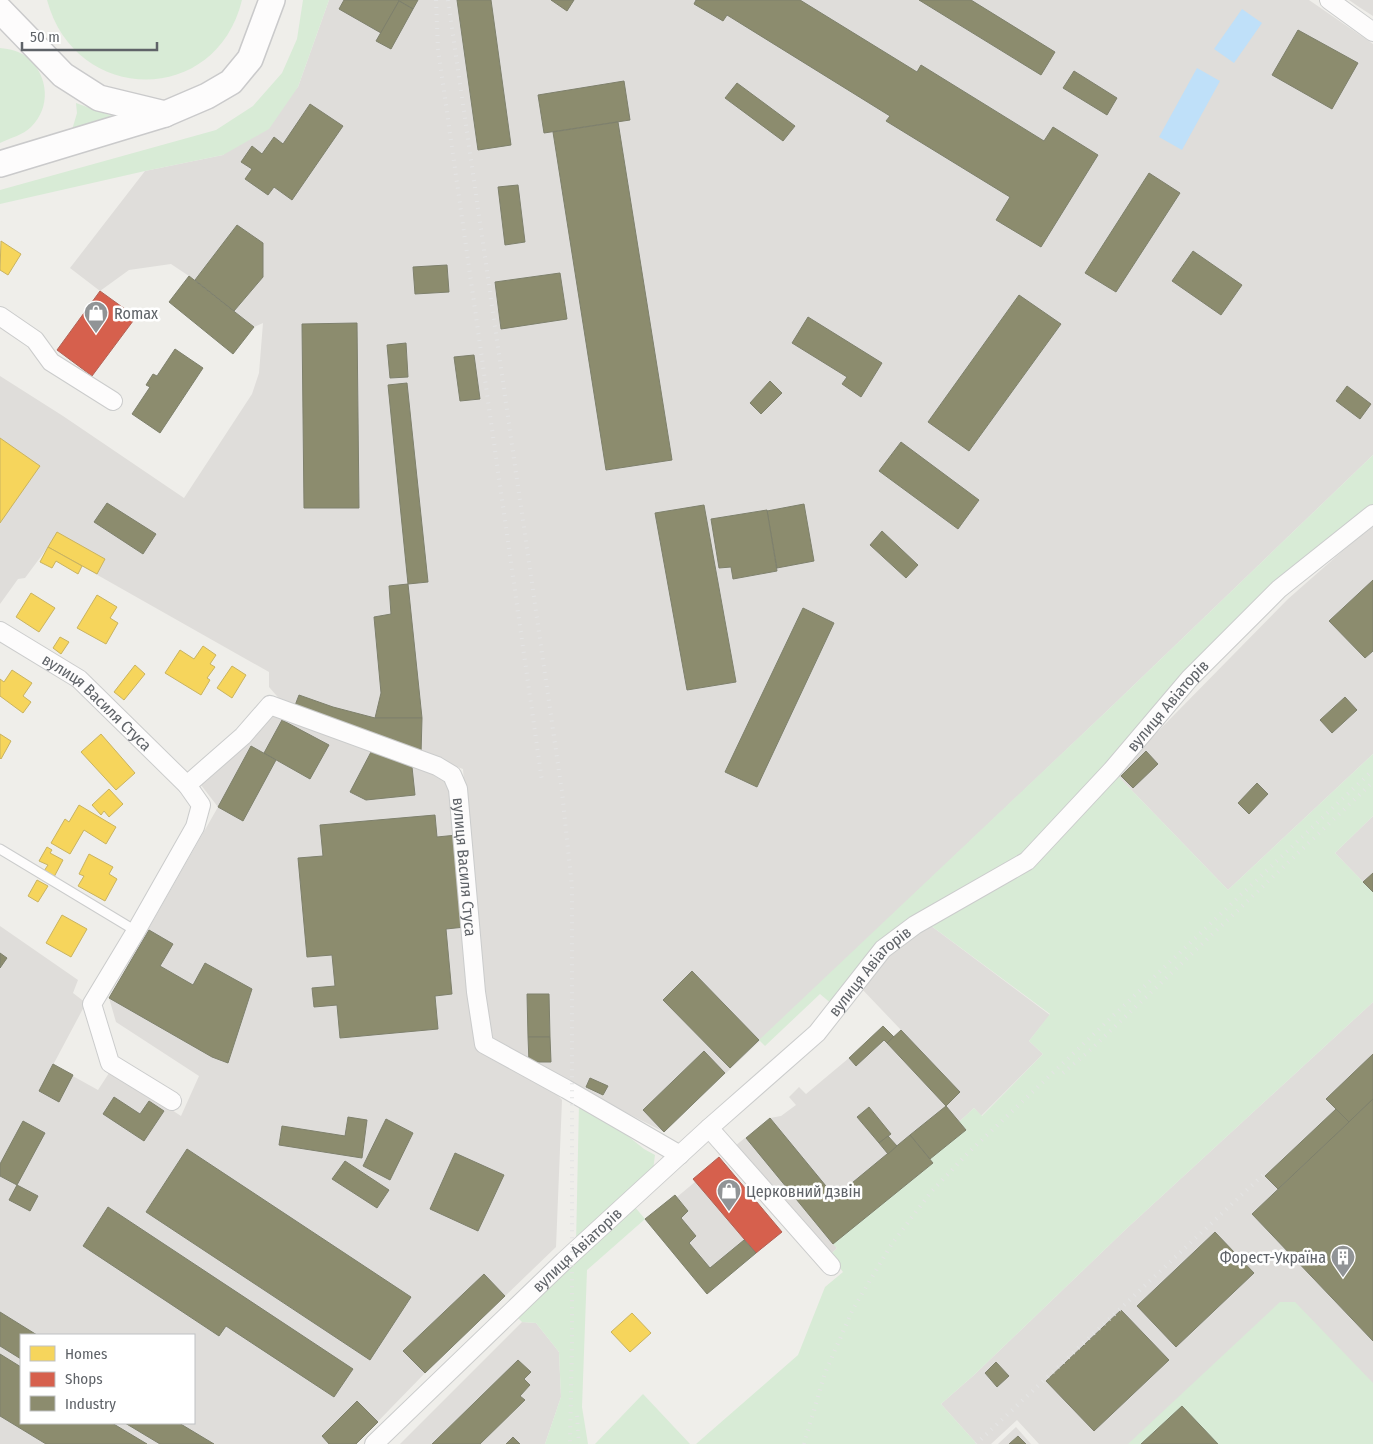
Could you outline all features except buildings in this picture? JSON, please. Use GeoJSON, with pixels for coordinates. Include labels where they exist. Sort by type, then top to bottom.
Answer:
{"type":"FeatureCollection","features":[{"type":"Feature","properties":{"kind":"main road"},"geometry":{"type":"LineString","coordinates":[[0,164],[165,114],[207,96],[230,82],[250,59],[272,0]]}},
{"type":"Feature","properties":{"kind":"main road"},"geometry":{"type":"LineString","coordinates":[[0,10],[63,75],[99,98],[165,114]]}},
{"type":"Feature","properties":{"kind":"street"},"geometry":{"type":"LineString","coordinates":[[1329,0],[1373,32]]}},
{"type":"Feature","properties":{"kind":"street"},"geometry":{"type":"LineString","coordinates":[[0,316],[35,340],[51,362],[113,401]]}},
{"type":"Feature","properties":{"kind":"street","name":"вулиця Авіаторів"},"geometry":{"type":"LineString","coordinates":[[374,1444],[564,1261],[709,1128],[817,1033],[882,949],[915,925],[1027,861],[1112,770],[1190,678],[1279,590],[1373,514]]}},
{"type":"Feature","properties":{"kind":"street","name":"вулиця Василя Стуса"},"geometry":{"type":"LineString","coordinates":[[0,631],[79,679],[186,785],[201,805],[195,827],[136,932],[92,1004],[110,1063],[172,1101]]}},
{"type":"Feature","properties":{"kind":"street","name":"вулиця Василя Стуса"},"geometry":{"type":"LineString","coordinates":[[186,785],[243,736],[270,705],[437,766],[452,775],[458,789],[476,992],[484,1044],[566,1088],[680,1156]]}},
{"type":"Feature","properties":{"kind":"street"},"geometry":{"type":"LineString","coordinates":[[709,1128],[831,1266]]}},
{"type":"Feature","properties":{"kind":"lane"},"geometry":{"type":"LineString","coordinates":[[0,849],[136,932]]}},
{"type":"Feature","properties":{"kind":"shaded area"},"geometry":{"type":"Polygon","coordinates":[[[329,0],[1309,0],[1373,44],[1373,455],[664,1132],[512,1054],[489,1035],[481,991],[463,769],[283,703],[269,687],[269,672],[48,547],[25,578],[18,579],[0,604],[0,376],[184,498],[252,394],[259,373],[263,323],[254,327],[171,264],[129,270],[100,291],[70,268],[145,171],[223,155],[298,87],[329,0]]]}},
{"type":"Feature","properties":{"kind":"shaded area"},"geometry":{"type":"Polygon","coordinates":[[[1349,0],[1373,0],[1373,16],[1359,7],[1349,0]]]}},
{"type":"Feature","properties":{"kind":"shaded area"},"geometry":{"type":"Polygon","coordinates":[[[1373,524],[1373,754],[1228,890],[1116,774],[1288,599],[1373,524]]]}},
{"type":"Feature","properties":{"kind":"shaded area"},"geometry":{"type":"Polygon","coordinates":[[[277,714],[444,778],[451,787],[476,1046],[545,1081],[562,1100],[556,1247],[425,1373],[356,1444],[0,1444],[0,926],[78,980],[73,993],[86,1003],[53,1065],[98,1090],[111,1070],[181,1116],[199,1076],[116,1022],[109,998],[218,807],[201,785],[246,744],[268,717],[277,714]]]}},
{"type":"Feature","properties":{"kind":"shaded area"},"geometry":{"type":"Polygon","coordinates":[[[1373,816],[1373,892],[1335,853],[1373,816]]]}},
{"type":"Feature","properties":{"kind":"shaded area"},"geometry":{"type":"Polygon","coordinates":[[[930,925],[1050,1015],[1029,1041],[1043,1054],[981,1116],[974,1108],[959,1122],[966,1130],[930,1159],[933,1163],[834,1244],[837,1248],[830,1255],[735,1146],[770,1118],[781,1116],[796,1105],[789,1097],[799,1087],[806,1094],[883,1026],[894,1037],[901,1030],[860,987],[887,954],[930,925]]]}},
{"type":"Feature","properties":{"kind":"shaded area"},"geometry":{"type":"Polygon","coordinates":[[[1373,1002],[1373,1444],[1039,1444],[1017,1420],[991,1444],[977,1444],[941,1404],[974,1375],[1125,1230],[1373,1002]]]}},
{"type":"Feature","properties":{"kind":"shaded area"},"geometry":{"type":"Polygon","coordinates":[[[719,1157],[782,1232],[707,1294],[645,1219],[695,1182],[693,1179],[719,1157]]]}},
{"type":"Feature","properties":{"kind":"shaded area"},"geometry":{"type":"Polygon","coordinates":[[[522,1322],[536,1323],[559,1352],[561,1397],[545,1444],[400,1444],[522,1322]]]}},
{"type":"Feature","properties":{"kind":"shaded area"},"geometry":{"type":"Polygon","coordinates":[[[1016,1427],[1031,1444],[998,1444],[1016,1427]]]}},
{"type":"Feature","properties":{"kind":"green space"},"geometry":{"type":"Polygon","coordinates":[[[47,0],[242,0],[227,35],[204,60],[176,75],[145,80],[114,74],[86,59],[62,35],[47,0]]]}},
{"type":"Feature","properties":{"kind":"green space"},"geometry":{"type":"Polygon","coordinates":[[[303,0],[329,0],[298,87],[269,129],[223,155],[0,204],[0,190],[216,130],[253,106],[282,73],[297,39],[303,0]]]}},
{"type":"Feature","properties":{"kind":"green space"},"geometry":{"type":"Polygon","coordinates":[[[0,48],[15,51],[28,58],[40,74],[45,92],[42,111],[31,127],[0,143],[0,48]]]}},
{"type":"Feature","properties":{"kind":"green space"},"geometry":{"type":"Polygon","coordinates":[[[76,103],[118,118],[72,130],[77,113],[76,103]]]}},
{"type":"Feature","properties":{"kind":"green space"},"geometry":{"type":"Polygon","coordinates":[[[1373,455],[1373,504],[1274,582],[1023,857],[911,918],[833,1005],[820,994],[765,1046],[759,1040],[1109,709],[1373,455]]]}},
{"type":"Feature","properties":{"kind":"green space"},"geometry":{"type":"Polygon","coordinates":[[[1373,754],[1373,816],[1335,853],[1373,892],[1373,1002],[1125,1230],[974,1375],[941,1404],[977,1444],[696,1444],[798,1355],[825,1287],[843,1272],[830,1255],[837,1248],[833,1244],[933,1163],[930,1159],[965,1130],[959,1122],[974,1108],[982,1116],[1043,1054],[1029,1041],[1050,1014],[930,925],[1030,868],[1116,774],[1228,890],[1373,754]]]}},
{"type":"Feature","properties":{"kind":"green space"},"geometry":{"type":"Polygon","coordinates":[[[579,1103],[608,1120],[644,1149],[655,1155],[653,1170],[576,1244],[579,1103]]]}},
{"type":"Feature","properties":{"kind":"green space"},"geometry":{"type":"Polygon","coordinates":[[[634,1206],[645,1219],[587,1270],[582,1407],[588,1444],[545,1444],[561,1397],[559,1352],[536,1323],[522,1322],[518,1318],[634,1206]]]}},
{"type":"Feature","properties":{"kind":"green space"},"geometry":{"type":"Polygon","coordinates":[[[1280,1302],[1295,1302],[1373,1383],[1373,1444],[1128,1444],[1280,1302]]]}},
{"type":"Feature","properties":{"kind":"green space"},"geometry":{"type":"Polygon","coordinates":[[[643,1394],[690,1444],[595,1444],[643,1394]]]}},
{"type":"Feature","properties":{"kind":"water"},"geometry":{"type":"Polygon","coordinates":[[[1242,9],[1262,23],[1234,63],[1214,49],[1242,9]]]}},
{"type":"Feature","properties":{"kind":"water"},"geometry":{"type":"Polygon","coordinates":[[[1197,68],[1220,81],[1182,150],[1159,137],[1197,68]]]}},
{"type":"Feature","properties":{"kind":"railway"},"geometry":{"type":"LineString","coordinates":[[436,0],[438,49],[542,781]]}},
{"type":"Feature","properties":{"kind":"railway"},"geometry":{"type":"LineString","coordinates":[[448,0],[562,792],[572,887],[572,1346],[570,1444]]}},
{"type":"Feature","properties":{"kind":"railway"},"geometry":{"type":"LineString","coordinates":[[804,1444],[825,1373],[853,1309],[891,1245],[931,1192],[968,1153],[1373,770]]}},
{"type":"Feature","properties":{"kind":"railway"},"geometry":{"type":"LineString","coordinates":[[1063,1073],[1087,1053],[1373,782]]}},
{"type":"Feature","properties":{"kind":"railway"},"geometry":{"type":"LineString","coordinates":[[976,1444],[1265,1173]]}},
{"type":"Feature","properties":{"kind":"railway"},"geometry":{"type":"LineString","coordinates":[[577,1416],[579,1444]]}},
{"type":"Feature","properties":{"kind":"place","name":"Romax"},"geometry":{"type":"Point","coordinates":[96,334]}},
{"type":"Feature","properties":{"kind":"place","name":"Церковний дзвін"},"geometry":{"type":"Point","coordinates":[729,1212]}},
{"type":"Feature","properties":{"kind":"place","name":"Форест-Україна"},"geometry":{"type":"Point","coordinates":[1343,1278]}}]}
